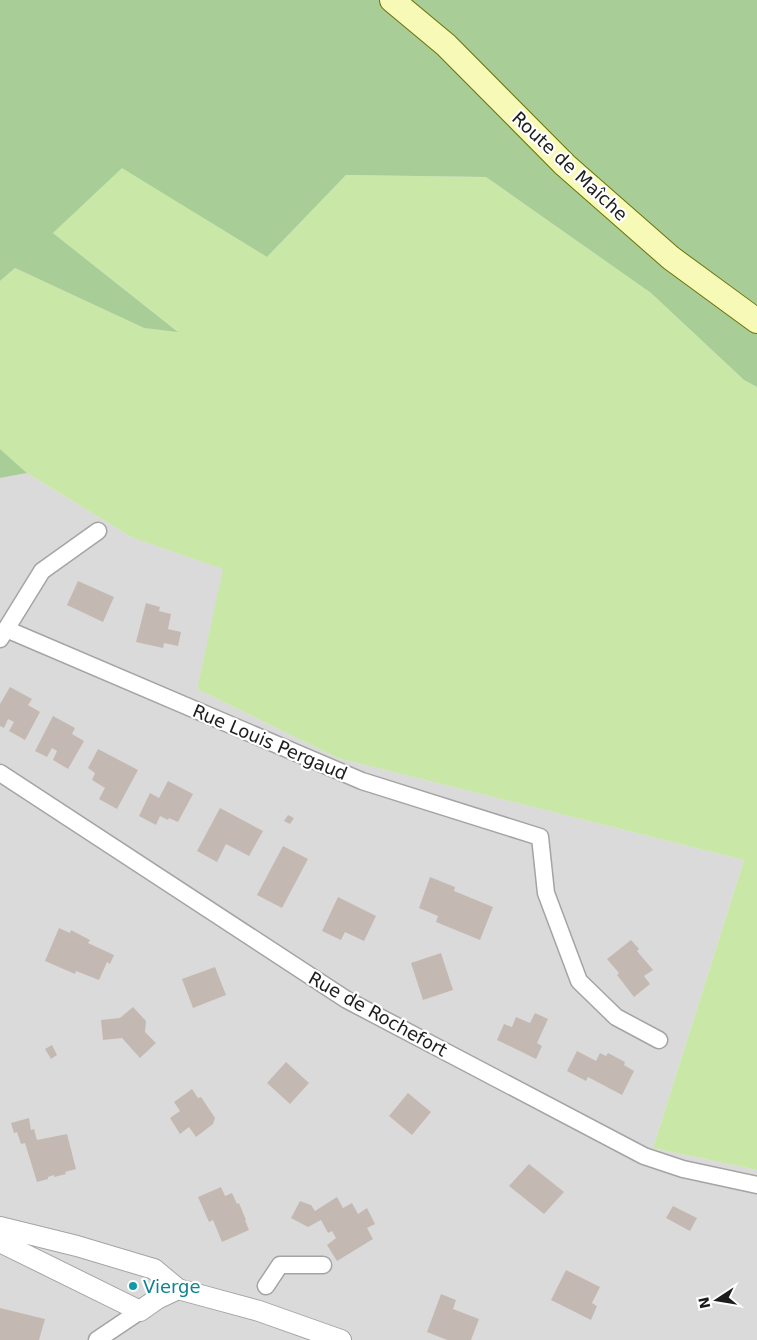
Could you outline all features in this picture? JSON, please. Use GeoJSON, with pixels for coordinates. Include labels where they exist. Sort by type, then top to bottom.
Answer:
{"type":"FeatureCollection","features":[{"type":"Feature","properties":{"kind":"main road","name":"Route de Maîche"},"geometry":{"type":"LineString","coordinates":[[392,0],[446,46],[565,165],[671,258],[757,322]]}},
{"type":"Feature","properties":{"kind":"street"},"geometry":{"type":"LineString","coordinates":[[3,634],[42,572],[98,531]]}},
{"type":"Feature","properties":{"kind":"street","name":"Rue Louis Pergaud"},"geometry":{"type":"LineString","coordinates":[[3,634],[362,781],[540,837],[546,893],[579,981],[616,1017],[659,1040]]}},
{"type":"Feature","properties":{"kind":"street","name":"Rue de Rochefort"},"geometry":{"type":"LineString","coordinates":[[0,773],[346,1000],[644,1156],[683,1169],[757,1185]]}},
{"type":"Feature","properties":{"kind":"street"},"geometry":{"type":"LineString","coordinates":[[0,1227],[77,1246],[154,1269],[178,1289],[259,1311],[341,1340]]}},
{"type":"Feature","properties":{"kind":"street"},"geometry":{"type":"LineString","coordinates":[[0,1242],[140,1311]]}},
{"type":"Feature","properties":{"kind":"street"},"geometry":{"type":"LineString","coordinates":[[266,1286],[280,1265],[323,1265]]}},
{"type":"Feature","properties":{"kind":"street"},"geometry":{"type":"LineString","coordinates":[[97,1340],[157,1299],[178,1289]]}},
{"type":"Feature","properties":{"kind":"shaded area"},"geometry":{"type":"Polygon","coordinates":[[[27,473],[131,537],[224,569],[197,689],[338,758],[744,860],[653,1148],[757,1170],[757,1340],[0,1340],[0,478],[27,473]]]}},
{"type":"Feature","properties":{"kind":"green space"},"geometry":{"type":"Polygon","coordinates":[[[0,0],[757,0],[757,387],[744,380],[651,293],[486,177],[346,175],[267,257],[122,168],[53,233],[178,332],[144,328],[15,268],[0,281],[0,0]]]}},
{"type":"Feature","properties":{"kind":"green space"},"geometry":{"type":"Polygon","coordinates":[[[122,167],[267,257],[346,175],[486,177],[651,293],[744,380],[757,387],[757,1170],[653,1148],[744,860],[338,758],[197,689],[223,569],[131,537],[27,473],[0,449],[0,281],[15,268],[144,328],[177,331],[53,233],[122,167]]]}},
{"type":"Feature","properties":{"kind":"green space"},"geometry":{"type":"Polygon","coordinates":[[[0,449],[27,473],[0,478],[0,449]]]}},
{"type":"Feature","properties":{"kind":"building"},"geometry":{"type":"Polygon","coordinates":[[[78,581],[114,597],[103,622],[67,605],[78,581]]]}},
{"type":"Feature","properties":{"kind":"building"},"geometry":{"type":"Polygon","coordinates":[[[146,603],[160,607],[159,611],[171,614],[168,629],[181,632],[178,646],[164,643],[163,648],[136,642],[146,603]]]}},
{"type":"Feature","properties":{"kind":"building"},"geometry":{"type":"Polygon","coordinates":[[[10,687],[32,699],[28,705],[40,712],[25,740],[9,731],[14,722],[8,719],[4,728],[0,726],[0,704],[10,687]]]}},
{"type":"Feature","properties":{"kind":"building"},"geometry":{"type":"Polygon","coordinates":[[[53,716],[75,728],[72,734],[84,741],[68,769],[53,760],[57,751],[52,748],[47,757],[35,751],[53,716]]]}},
{"type":"Feature","properties":{"kind":"building"},"geometry":{"type":"Polygon","coordinates":[[[98,749],[138,770],[117,809],[99,799],[105,788],[92,780],[95,773],[88,768],[98,749]]]}},
{"type":"Feature","properties":{"kind":"building"},"geometry":{"type":"Polygon","coordinates":[[[168,781],[193,794],[178,822],[160,816],[156,825],[139,816],[150,793],[159,798],[168,781]]]}},
{"type":"Feature","properties":{"kind":"building"},"geometry":{"type":"Polygon","coordinates":[[[220,808],[263,831],[249,856],[226,844],[217,862],[197,851],[220,808]]]}},
{"type":"Feature","properties":{"kind":"building"},"geometry":{"type":"Polygon","coordinates":[[[288,815],[294,818],[290,824],[284,821],[288,815]]]}},
{"type":"Feature","properties":{"kind":"building"},"geometry":{"type":"Polygon","coordinates":[[[283,846],[308,859],[282,908],[257,895],[283,846]]]}},
{"type":"Feature","properties":{"kind":"building"},"geometry":{"type":"Polygon","coordinates":[[[430,877],[455,887],[454,891],[493,907],[480,940],[436,922],[438,916],[419,908],[430,877]]]}},
{"type":"Feature","properties":{"kind":"building"},"geometry":{"type":"Polygon","coordinates":[[[338,897],[376,916],[364,941],[345,932],[341,940],[322,931],[338,897]]]}},
{"type":"Feature","properties":{"kind":"building"},"geometry":{"type":"Polygon","coordinates":[[[59,928],[70,933],[71,930],[90,940],[88,943],[114,955],[110,964],[107,962],[99,980],[76,971],[75,974],[45,961],[59,928]]]}},
{"type":"Feature","properties":{"kind":"building"},"geometry":{"type":"Polygon","coordinates":[[[631,940],[639,949],[637,951],[653,970],[644,976],[650,984],[634,997],[617,975],[619,973],[607,959],[631,940]]]}},
{"type":"Feature","properties":{"kind":"building"},"geometry":{"type":"Polygon","coordinates":[[[441,953],[453,990],[423,1000],[411,963],[441,953]]]}},
{"type":"Feature","properties":{"kind":"building"},"geometry":{"type":"Polygon","coordinates":[[[215,967],[226,995],[193,1008],[182,979],[215,967]]]}},
{"type":"Feature","properties":{"kind":"building"},"geometry":{"type":"Polygon","coordinates":[[[133,1007],[146,1021],[145,1032],[156,1043],[140,1058],[122,1038],[103,1040],[101,1020],[120,1018],[133,1007]]]}},
{"type":"Feature","properties":{"kind":"building"},"geometry":{"type":"Polygon","coordinates":[[[535,1013],[548,1019],[537,1043],[542,1046],[536,1059],[497,1040],[504,1024],[512,1027],[516,1017],[530,1023],[535,1013]]]}},
{"type":"Feature","properties":{"kind":"building"},"geometry":{"type":"Polygon","coordinates":[[[52,1045],[57,1055],[51,1059],[45,1049],[52,1045]]]}},
{"type":"Feature","properties":{"kind":"building"},"geometry":{"type":"Polygon","coordinates":[[[577,1051],[596,1061],[600,1053],[606,1056],[608,1053],[625,1062],[624,1065],[634,1071],[622,1095],[588,1077],[586,1081],[567,1071],[577,1051]]]}},
{"type":"Feature","properties":{"kind":"building"},"geometry":{"type":"Polygon","coordinates":[[[286,1062],[309,1083],[290,1104],[267,1083],[286,1062]]]}},
{"type":"Feature","properties":{"kind":"building"},"geometry":{"type":"Polygon","coordinates":[[[192,1089],[198,1098],[201,1097],[215,1118],[213,1124],[196,1137],[189,1127],[180,1134],[170,1118],[180,1111],[174,1102],[192,1089]]]}},
{"type":"Feature","properties":{"kind":"building"},"geometry":{"type":"Polygon","coordinates":[[[408,1093],[431,1112],[412,1135],[389,1116],[408,1093]]]}},
{"type":"Feature","properties":{"kind":"building"},"geometry":{"type":"Polygon","coordinates":[[[29,1118],[31,1130],[34,1129],[37,1140],[67,1134],[76,1169],[65,1172],[66,1174],[54,1177],[54,1175],[37,1182],[25,1143],[21,1144],[17,1132],[14,1133],[11,1123],[29,1118]]]}},
{"type":"Feature","properties":{"kind":"building"},"geometry":{"type":"Polygon","coordinates":[[[529,1164],[564,1192],[544,1214],[509,1186],[529,1164]]]}},
{"type":"Feature","properties":{"kind":"building"},"geometry":{"type":"Polygon","coordinates":[[[221,1187],[225,1196],[232,1193],[237,1204],[239,1203],[249,1230],[222,1242],[213,1220],[209,1222],[198,1197],[221,1187]]]}},
{"type":"Feature","properties":{"kind":"building"},"geometry":{"type":"Polygon","coordinates":[[[337,1197],[343,1208],[352,1203],[358,1214],[367,1208],[375,1224],[367,1228],[373,1239],[337,1261],[327,1245],[336,1238],[332,1231],[328,1233],[321,1220],[308,1227],[291,1218],[300,1201],[311,1205],[315,1211],[337,1197]]]}},
{"type":"Feature","properties":{"kind":"building"},"geometry":{"type":"Polygon","coordinates":[[[673,1206],[697,1218],[690,1231],[666,1218],[673,1206]]]}},
{"type":"Feature","properties":{"kind":"building"},"geometry":{"type":"Polygon","coordinates":[[[566,1270],[600,1287],[592,1303],[597,1306],[591,1320],[551,1300],[566,1270]]]}},
{"type":"Feature","properties":{"kind":"building"},"geometry":{"type":"Polygon","coordinates":[[[441,1294],[456,1300],[453,1309],[479,1319],[471,1340],[447,1340],[427,1332],[441,1294]]]}},
{"type":"Feature","properties":{"kind":"building"},"geometry":{"type":"Polygon","coordinates":[[[0,1308],[45,1319],[39,1340],[0,1340],[0,1308]]]}},
{"type":"Feature","properties":{"kind":"place","name":"Vierge"},"geometry":{"type":"Point","coordinates":[133,1286]}}]}
